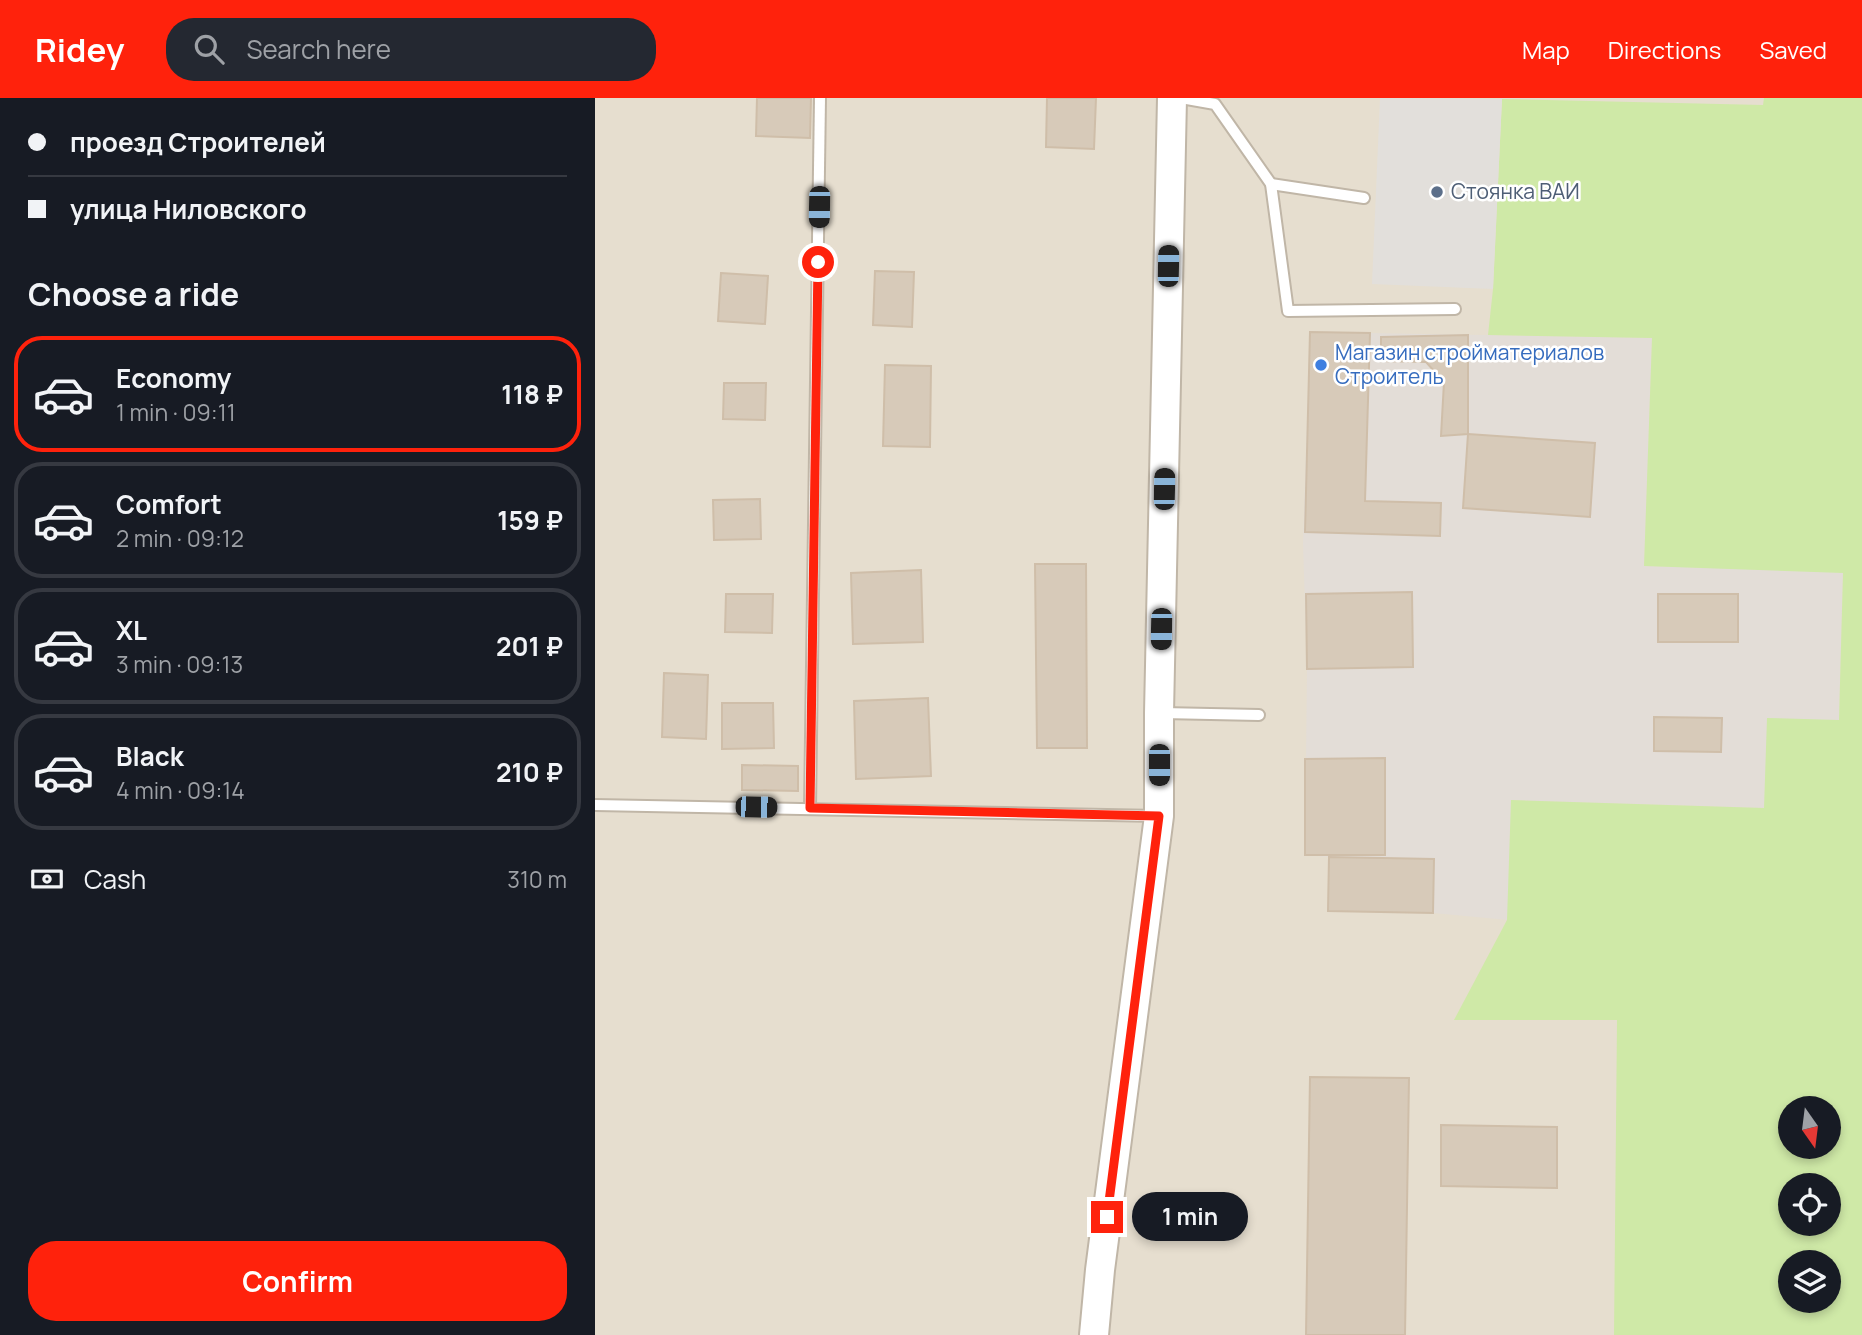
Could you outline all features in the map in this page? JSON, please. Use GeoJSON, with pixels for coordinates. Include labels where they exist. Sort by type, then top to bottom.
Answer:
{"type":"FeatureCollection","features":[{"type":"Feature","properties":{"kind":"street"},"geometry":{"type":"LineString","coordinates":[[1097,1335],[1100,1270],[1159,816],[1172,98]]}},
{"type":"Feature","properties":{"kind":"lane"},"geometry":{"type":"LineString","coordinates":[[810,808],[820,98]]}},
{"type":"Feature","properties":{"kind":"lane"},"geometry":{"type":"LineString","coordinates":[[1181,98],[1215,104],[1271,184],[1288,311],[1455,309]]}},
{"type":"Feature","properties":{"kind":"lane"},"geometry":{"type":"LineString","coordinates":[[1271,184],[1364,198]]}},
{"type":"Feature","properties":{"kind":"lane"},"geometry":{"type":"LineString","coordinates":[[1159,713],[1259,715]]}},
{"type":"Feature","properties":{"kind":"lane"},"geometry":{"type":"LineString","coordinates":[[595,805],[1159,816]]}},
{"type":"Feature","properties":{"kind":"shaded area"},"geometry":{"type":"Polygon","coordinates":[[[595,98],[1862,98],[1862,1335],[595,1335],[595,98]]]}},
{"type":"Feature","properties":{"kind":"shaded area","name":"Стоянка ВАИ"},"geometry":{"type":"Polygon","coordinates":[[[1380,98],[1502,99],[1493,289],[1372,284],[1380,98]]]}},
{"type":"Feature","properties":{"kind":"shaded area"},"geometry":{"type":"Polygon","coordinates":[[[1310,332],[1652,338],[1644,566],[1843,572],[1839,720],[1764,808],[1512,800],[1508,920],[1433,913],[1328,911],[1329,857],[1305,855],[1307,669],[1303,544],[1310,332]]]}},
{"type":"Feature","properties":{"kind":"green space"},"geometry":{"type":"Polygon","coordinates":[[[1764,98],[1862,98],[1862,1335],[1614,1335],[1617,1020],[1454,1020],[1507,920],[1511,800],[1764,808],[1767,718],[1839,720],[1843,573],[1644,566],[1652,338],[1488,335],[1493,289],[1502,99],[1763,105],[1764,98]]]}},
{"type":"Feature","properties":{"kind":"building"},"geometry":{"type":"Polygon","coordinates":[[[757,98],[811,98],[810,138],[756,136],[757,98]]]}},
{"type":"Feature","properties":{"kind":"building"},"geometry":{"type":"Polygon","coordinates":[[[1047,98],[1096,98],[1094,149],[1046,147],[1047,98]]]}},
{"type":"Feature","properties":{"kind":"building"},"geometry":{"type":"Polygon","coordinates":[[[875,271],[914,272],[912,327],[873,325],[875,271]]]}},
{"type":"Feature","properties":{"kind":"building"},"geometry":{"type":"Polygon","coordinates":[[[721,273],[768,276],[765,324],[718,321],[721,273]]]}},
{"type":"Feature","properties":{"kind":"building"},"geometry":{"type":"Polygon","coordinates":[[[1310,332],[1370,333],[1365,501],[1441,503],[1440,536],[1305,532],[1310,332]]]}},
{"type":"Feature","properties":{"kind":"building"},"geometry":{"type":"Polygon","coordinates":[[[1468,335],[1468,434],[1441,436],[1444,382],[1426,362],[1381,361],[1381,337],[1468,335]]]}},
{"type":"Feature","properties":{"kind":"building"},"geometry":{"type":"Polygon","coordinates":[[[885,365],[931,366],[930,447],[883,446],[885,365]]]}},
{"type":"Feature","properties":{"kind":"building"},"geometry":{"type":"Polygon","coordinates":[[[724,383],[766,383],[765,420],[723,419],[724,383]]]}},
{"type":"Feature","properties":{"kind":"building"},"geometry":{"type":"Polygon","coordinates":[[[1468,434],[1595,443],[1590,517],[1463,508],[1468,434]]]}},
{"type":"Feature","properties":{"kind":"building"},"geometry":{"type":"Polygon","coordinates":[[[760,499],[761,539],[714,540],[713,500],[760,499]]]}},
{"type":"Feature","properties":{"kind":"building"},"geometry":{"type":"Polygon","coordinates":[[[1035,564],[1086,564],[1087,748],[1037,748],[1035,564]]]}},
{"type":"Feature","properties":{"kind":"building"},"geometry":{"type":"Polygon","coordinates":[[[921,570],[923,642],[853,644],[851,573],[921,570]]]}},
{"type":"Feature","properties":{"kind":"building"},"geometry":{"type":"Polygon","coordinates":[[[1412,592],[1413,667],[1307,669],[1306,594],[1412,592]]]}},
{"type":"Feature","properties":{"kind":"building"},"geometry":{"type":"Polygon","coordinates":[[[726,594],[773,594],[772,633],[725,632],[726,594]]]}},
{"type":"Feature","properties":{"kind":"building"},"geometry":{"type":"Polygon","coordinates":[[[1658,594],[1738,594],[1738,642],[1658,642],[1658,594]]]}},
{"type":"Feature","properties":{"kind":"building"},"geometry":{"type":"Polygon","coordinates":[[[664,673],[708,675],[706,739],[662,737],[664,673]]]}},
{"type":"Feature","properties":{"kind":"building"},"geometry":{"type":"Polygon","coordinates":[[[928,698],[931,776],[856,779],[854,701],[928,698]]]}},
{"type":"Feature","properties":{"kind":"building"},"geometry":{"type":"Polygon","coordinates":[[[722,703],[773,703],[774,748],[722,749],[722,703]]]}},
{"type":"Feature","properties":{"kind":"building"},"geometry":{"type":"Polygon","coordinates":[[[1654,717],[1722,718],[1721,752],[1654,751],[1654,717]]]}},
{"type":"Feature","properties":{"kind":"building"},"geometry":{"type":"Polygon","coordinates":[[[1385,758],[1385,855],[1305,855],[1305,759],[1385,758]]]}},
{"type":"Feature","properties":{"kind":"building"},"geometry":{"type":"Polygon","coordinates":[[[742,765],[798,766],[798,791],[742,790],[742,765]]]}},
{"type":"Feature","properties":{"kind":"building"},"geometry":{"type":"Polygon","coordinates":[[[1329,857],[1434,859],[1433,913],[1328,911],[1329,857]]]}},
{"type":"Feature","properties":{"kind":"building"},"geometry":{"type":"Polygon","coordinates":[[[1310,1077],[1409,1078],[1405,1335],[1306,1335],[1310,1077]]]}},
{"type":"Feature","properties":{"kind":"building"},"geometry":{"type":"Polygon","coordinates":[[[1441,1125],[1557,1127],[1557,1188],[1441,1186],[1441,1125]]]}},
{"type":"Feature","properties":{"kind":"place","name":"Стоянка ВАИ"},"geometry":{"type":"Point","coordinates":[1437,192]}},
{"type":"Feature","properties":{"kind":"place","name":"Магазин стройматериалов Строитель"},"geometry":{"type":"Point","coordinates":[1321,365]}},
{"type":"Feature","properties":{"kind":"route"},"geometry":{"type":"LineString","coordinates":[[818,262],[810,808],[1159,816],[1107,1217]]}}]}
